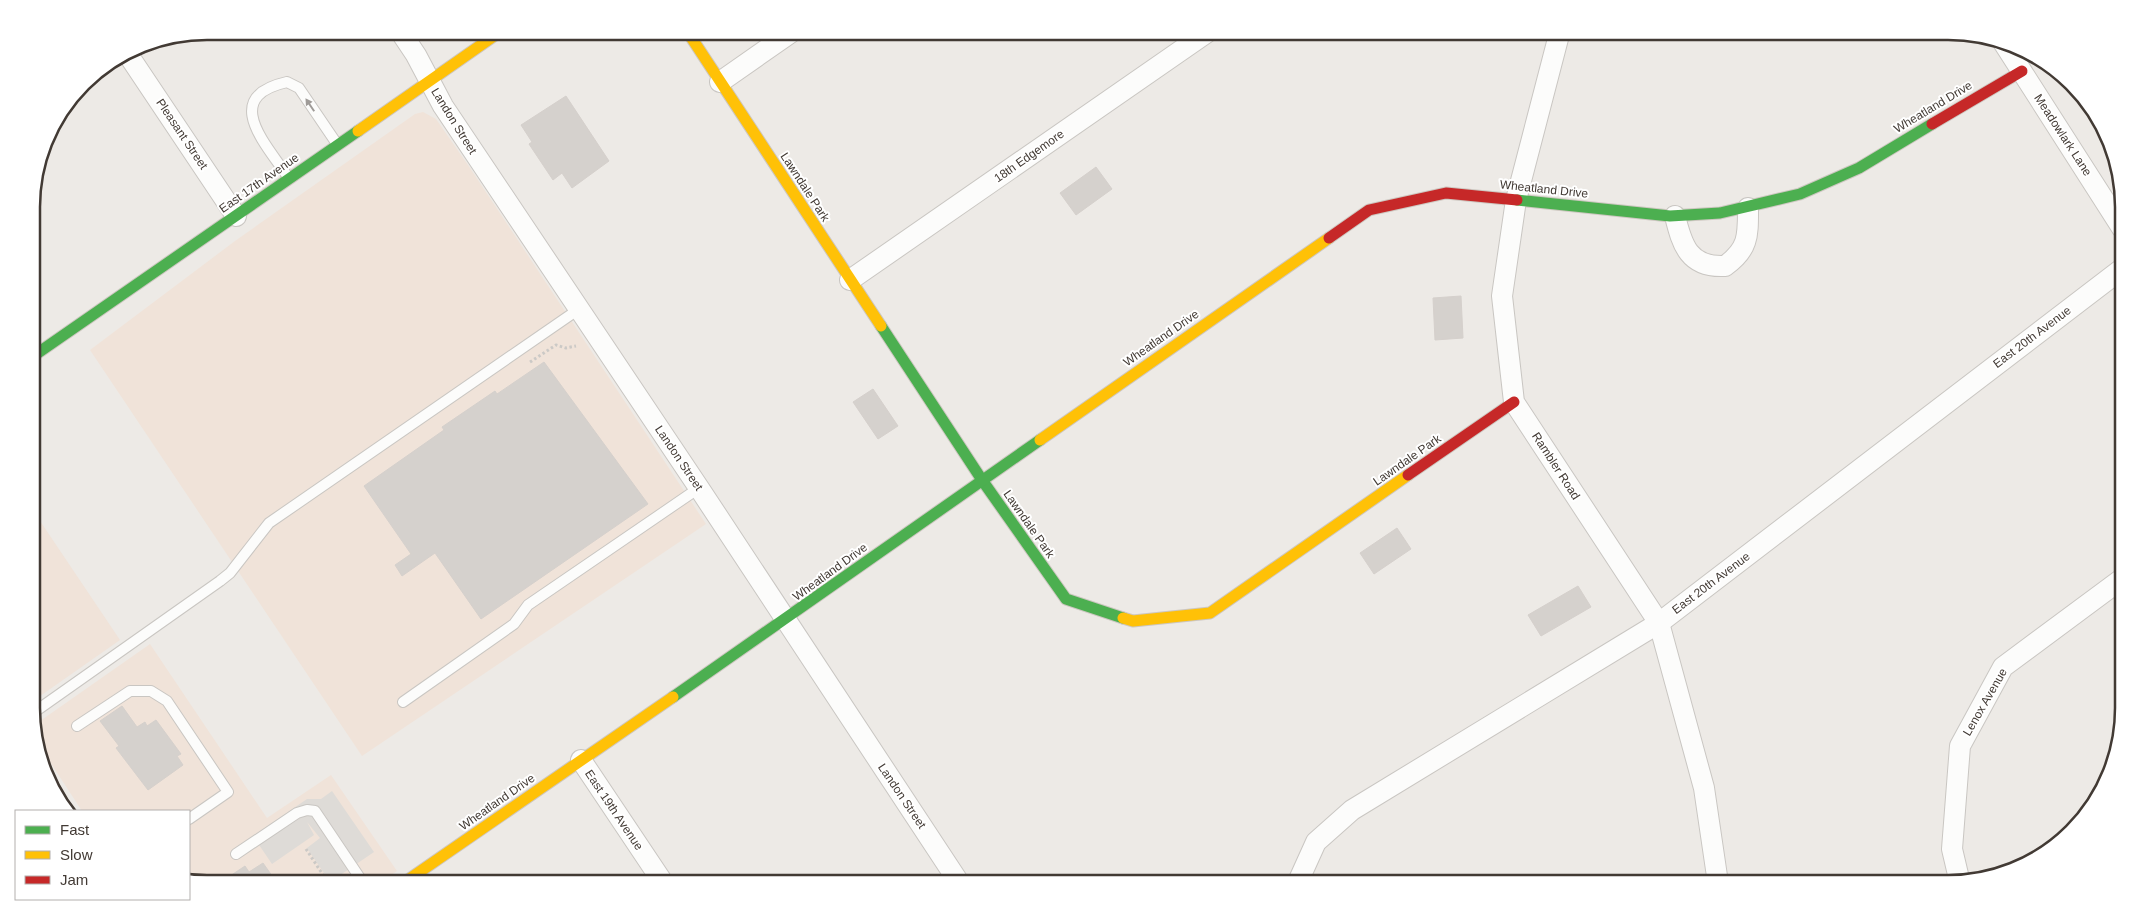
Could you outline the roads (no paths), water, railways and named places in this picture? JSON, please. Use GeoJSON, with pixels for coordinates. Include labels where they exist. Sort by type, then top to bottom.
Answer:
{"type":"FeatureCollection","features":[{"type":"Feature","properties":{"kind":"street","name":"Landon Street"},"geometry":{"type":"LineString","coordinates":[[405,40],[443,106],[699,488],[954,875]]}},
{"type":"Feature","properties":{"kind":"street","name":"East 17th Avenue"},"geometry":{"type":"LineString","coordinates":[[40,346],[236,216],[488,40]]}},
{"type":"Feature","properties":{"kind":"street","name":"Lawndale Park"},"geometry":{"type":"LineString","coordinates":[[693,40],[982,480],[1066,599],[1133,621],[1210,613],[1514,402]]}},
{"type":"Feature","properties":{"kind":"street"},"geometry":{"type":"LineString","coordinates":[[720,82],[781,40]]}},
{"type":"Feature","properties":{"kind":"street","name":"18th Edgemore"},"geometry":{"type":"LineString","coordinates":[[850,280],[1196,40]]}},
{"type":"Feature","properties":{"kind":"street","name":"Rambler Road"},"geometry":{"type":"LineString","coordinates":[[1558,40],[1516,200],[1502,296],[1514,402],[1659,623],[1704,788],[1717,875]]}},
{"type":"Feature","properties":{"kind":"street","name":"Meadowlark Lane"},"geometry":{"type":"LineString","coordinates":[[2010,52],[2115,217]]}},
{"type":"Feature","properties":{"kind":"street","name":"Pleasant Street"},"geometry":{"type":"LineString","coordinates":[[131,58],[236,216]]}},
{"type":"Feature","properties":{"kind":"street","name":"Wheatland Drive"},"geometry":{"type":"LineString","coordinates":[[415,875],[785,620],[1369,210],[1446,193],[1675,216],[1748,208],[1800,194],[1859,168],[2022,71]]}},
{"type":"Feature","properties":{"kind":"street"},"geometry":{"type":"LineString","coordinates":[[1675,216],[1682,241],[1690,256],[1703,263],[1725,266],[1739,255],[1745,245],[1748,232],[1748,208]]}},
{"type":"Feature","properties":{"kind":"street","name":"East 20th Avenue"},"geometry":{"type":"LineString","coordinates":[[1301,875],[1316,842],[1352,810],[1659,623],[2115,273]]}},
{"type":"Feature","properties":{"kind":"street","name":"Lenox Avenue"},"geometry":{"type":"LineString","coordinates":[[1958,875],[1952,849],[1960,746],[2003,667],[2115,584]]}},
{"type":"Feature","properties":{"kind":"street","name":"East 19th Avenue"},"geometry":{"type":"LineString","coordinates":[[580,760],[658,875]]}},
{"type":"Feature","properties":{"kind":"lane"},"geometry":{"type":"LineString","coordinates":[[289,178],[252,123],[251,107],[260,93],[273,85],[287,82],[299,88],[337,145]]}},
{"type":"Feature","properties":{"kind":"lane"},"geometry":{"type":"LineString","coordinates":[[40,708],[220,582],[230,573],[269,523],[579,309]]}},
{"type":"Feature","properties":{"kind":"lane"},"geometry":{"type":"LineString","coordinates":[[403,702],[514,624],[528,605],[699,488]]}},
{"type":"Feature","properties":{"kind":"lane"},"geometry":{"type":"LineString","coordinates":[[77,726],[130,691],[151,691],[166,700],[228,792],[190,818]]}},
{"type":"Feature","properties":{"kind":"lane"},"geometry":{"type":"LineString","coordinates":[[236,854],[297,813],[307,810],[315,812],[358,875]]}}]}
